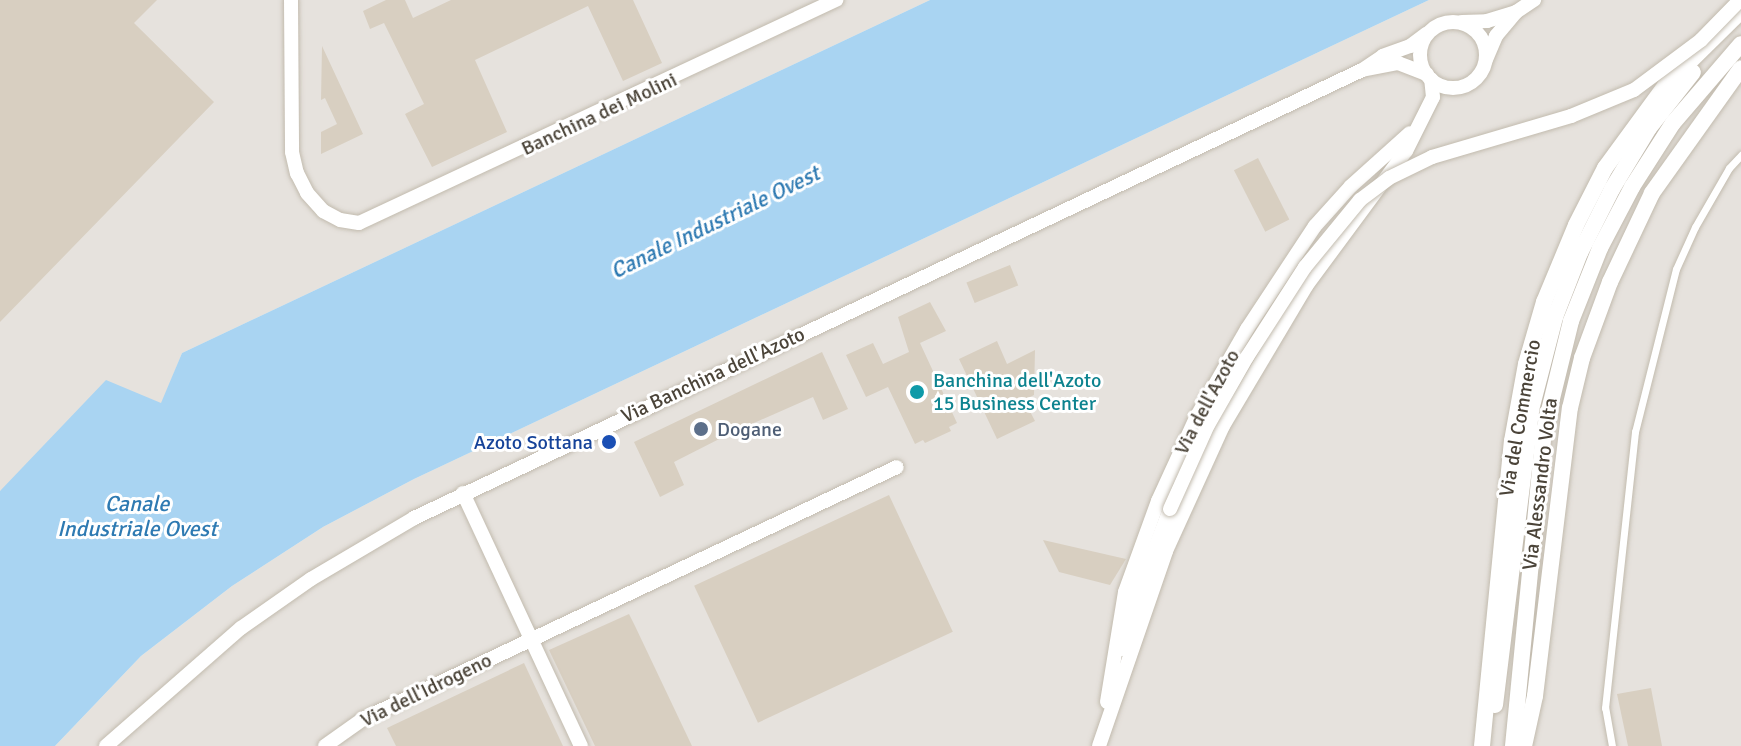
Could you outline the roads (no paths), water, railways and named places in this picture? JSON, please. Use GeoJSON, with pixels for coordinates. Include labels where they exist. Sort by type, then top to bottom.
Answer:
{"type":"FeatureCollection","features":[{"type":"Feature","properties":{"kind":"street","name":"Banchina dei Molini"},"geometry":{"type":"LineString","coordinates":[[291,0],[292,152],[297,173],[307,193],[323,211],[340,220],[359,223],[836,0]]}},
{"type":"Feature","properties":{"kind":"street"},"geometry":{"type":"LineString","coordinates":[[1362,70],[1383,56],[1410,46],[1448,22],[1487,21],[1516,12],[1534,0]]}},
{"type":"Feature","properties":{"kind":"street"},"geometry":{"type":"LineString","coordinates":[[1101,740],[1131,614],[1170,509],[1208,425],[1305,267],[1360,200],[1389,178],[1432,157],[1571,116],[1634,90],[1701,40],[1740,0]]}},
{"type":"Feature","properties":{"kind":"street"},"geometry":{"type":"LineString","coordinates":[[1362,70],[1398,63],[1451,88],[1463,86],[1480,73],[1496,36],[1516,12]]}},
{"type":"Feature","properties":{"kind":"street","name":"Via Alessandro Volta"},"geometry":{"type":"LineString","coordinates":[[1485,746],[1509,591],[1531,410],[1555,317],[1580,253],[1612,189],[1649,128],[1741,13]]}},
{"type":"Feature","properties":{"kind":"street","name":"Via del Commercio"},"geometry":{"type":"LineString","coordinates":[[1485,746],[1512,441],[1526,364],[1544,302],[1576,225],[1605,168],[1665,86],[1741,13]]}},
{"type":"Feature","properties":{"kind":"street"},"geometry":{"type":"LineString","coordinates":[[1459,22],[1477,33],[1483,42],[1485,63]]}},
{"type":"Feature","properties":{"kind":"street"},"geometry":{"type":"LineString","coordinates":[[1429,77],[1420,50],[1430,31]]}},
{"type":"Feature","properties":{"kind":"street","name":"Via Alessandro Volta"},"geometry":{"type":"LineString","coordinates":[[1513,746],[1526,592],[1546,419],[1561,356],[1585,282],[1632,187],[1673,123],[1741,44]]}},
{"type":"Feature","properties":{"kind":"street"},"geometry":{"type":"LineString","coordinates":[[1524,746],[1535,696],[1570,408],[1582,358],[1610,282],[1652,193],[1741,68]]}},
{"type":"Feature","properties":{"kind":"street","name":"Via Banchina dell'Azoto"},"geometry":{"type":"LineString","coordinates":[[106,746],[241,628],[311,579],[463,493],[1362,70]]}},
{"type":"Feature","properties":{"kind":"street","name":"Via dell'Azoto"},"geometry":{"type":"LineString","coordinates":[[1101,740],[1166,551],[1223,426],[1306,286],[1406,151],[1433,97],[1429,77]]}},
{"type":"Feature","properties":{"kind":"street","name":"Via dell'Azoto"},"geometry":{"type":"LineString","coordinates":[[1101,740],[1125,592],[1158,501],[1197,416],[1247,329],[1315,226],[1351,186],[1420,125]]}},
{"type":"Feature","properties":{"kind":"street","name":"Via dell'Idrogeno"},"geometry":{"type":"LineString","coordinates":[[325,746],[363,719],[897,467]]}},
{"type":"Feature","properties":{"kind":"street"},"geometry":{"type":"LineString","coordinates":[[463,493],[581,746]]}},
{"type":"Feature","properties":{"kind":"lane"},"geometry":{"type":"LineString","coordinates":[[1612,746],[1605,708],[1610,650],[1635,432],[1647,374],[1676,269],[1701,215],[1729,168],[1741,155]]}},
{"type":"Feature","properties":{"kind":"water","name":"Canale Industriale Ovest"},"geometry":{"type":"Polygon","coordinates":[[[930,0],[1429,0],[414,479],[323,527],[232,586],[141,656],[55,746],[0,746],[0,491],[106,380],[161,403],[182,353],[930,0]]]}},
{"type":"Feature","properties":{"kind":"place","name":"Banchina dell'Azoto 15 Business Center"},"geometry":{"type":"Point","coordinates":[917,392]}},
{"type":"Feature","properties":{"kind":"place","name":"Dogane"},"geometry":{"type":"Point","coordinates":[701,429]}},
{"type":"Feature","properties":{"kind":"place","name":"Azoto Sottana"},"geometry":{"type":"Point","coordinates":[609,442]}}]}
